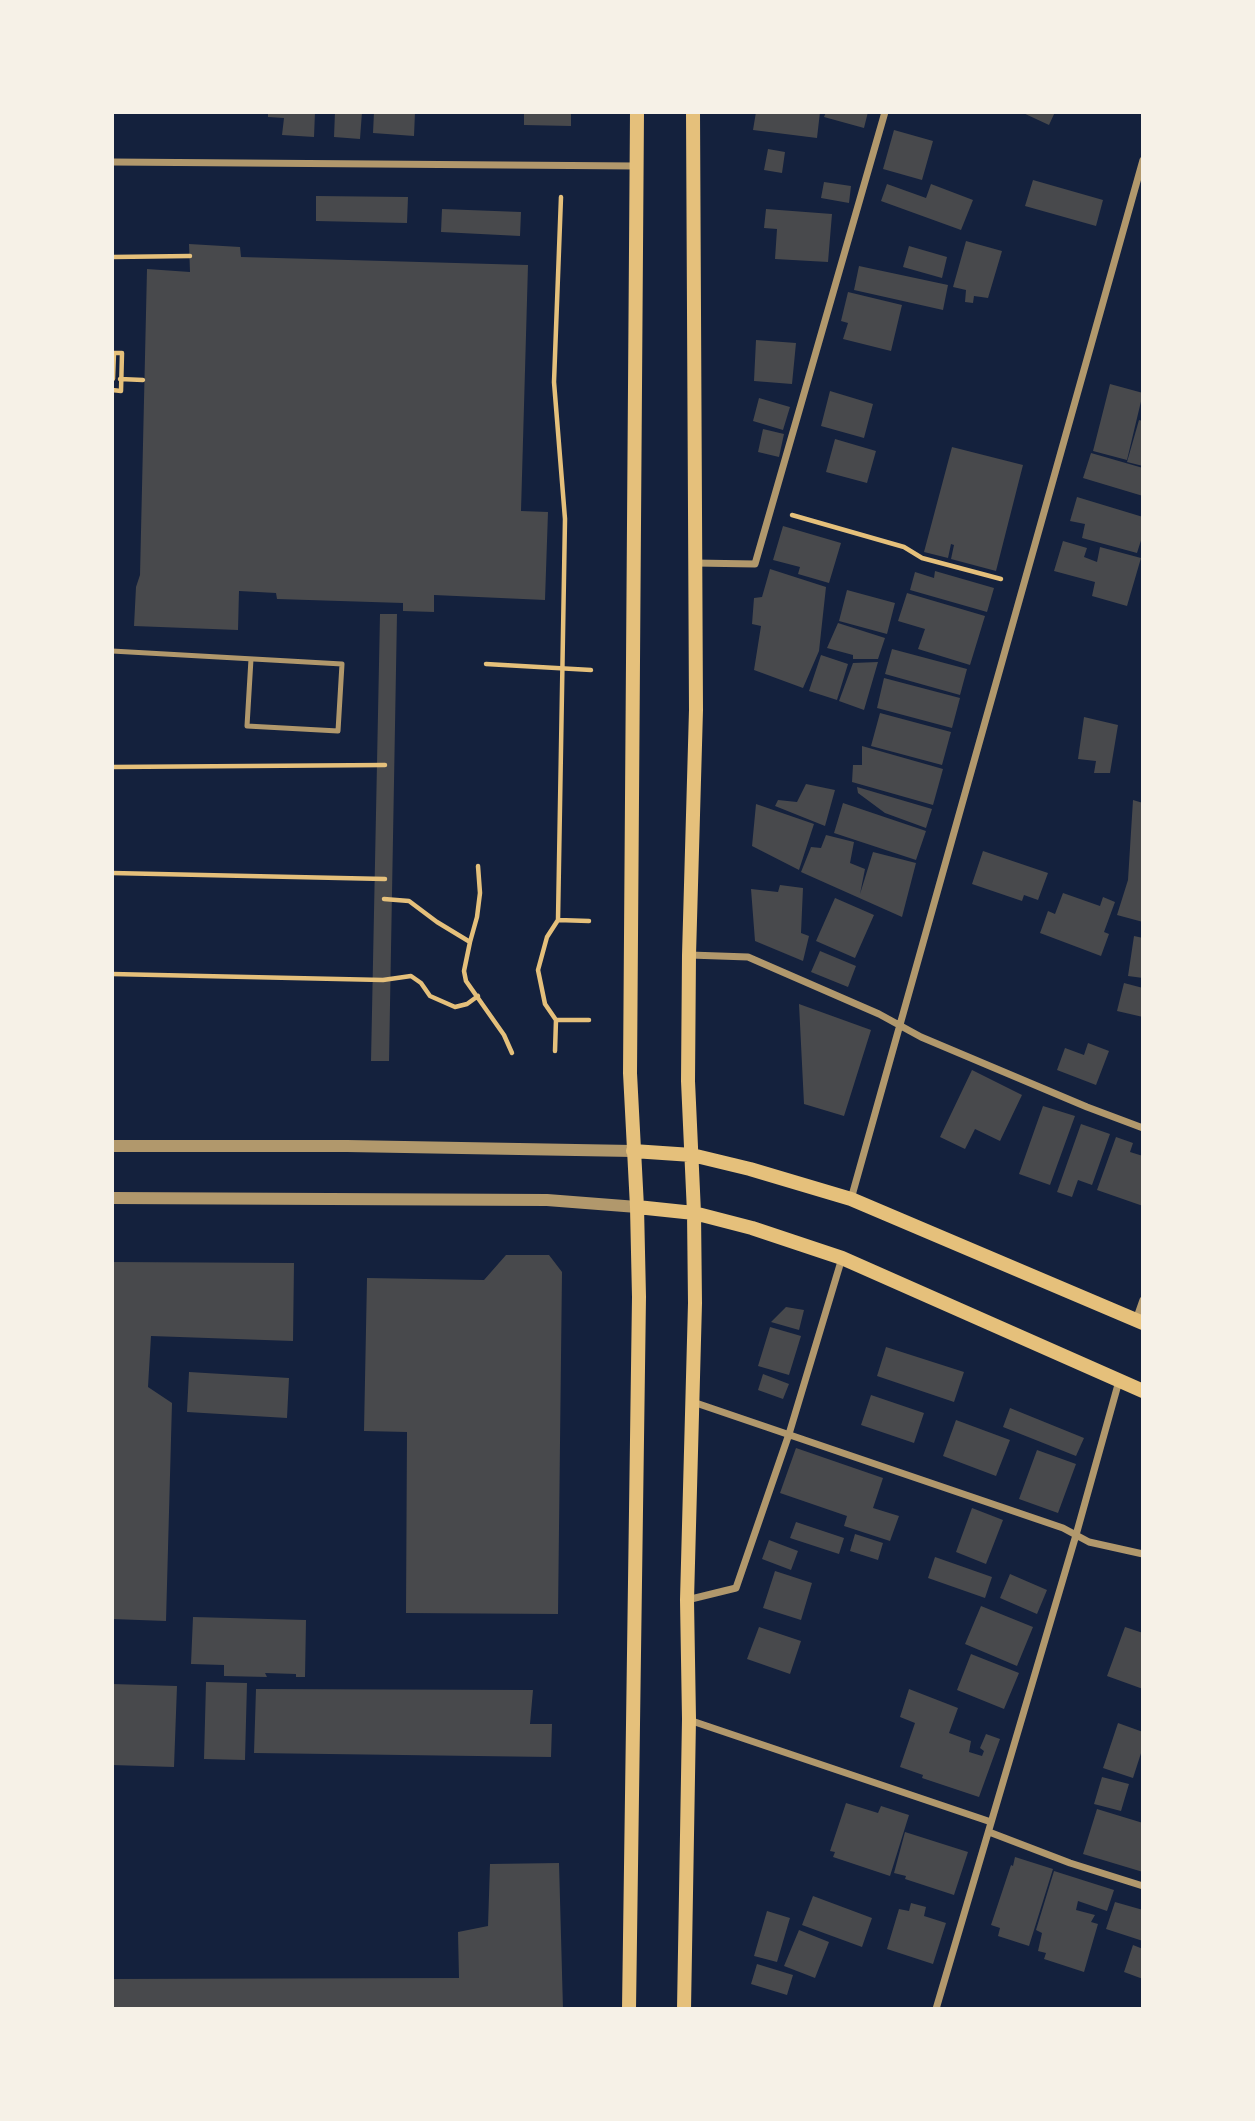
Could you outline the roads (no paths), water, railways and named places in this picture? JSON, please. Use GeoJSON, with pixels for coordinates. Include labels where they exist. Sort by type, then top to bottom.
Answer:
{"type":"FeatureCollection","features":[{"type":"Feature","properties":{"kind":"main road"},"geometry":{"type":"LineString","coordinates":[[629,2009],[639,1297],[630,1073],[636,112]]}},
{"type":"Feature","properties":{"kind":"main road"},"geometry":{"type":"LineString","coordinates":[[684,2009],[689,1719],[687,1600],[693,1402],[694,1213],[688,1082],[696,710],[693,112]]}},
{"type":"Feature","properties":{"kind":"main road"},"geometry":{"type":"LineString","coordinates":[[633,1151],[692,1155],[851,1199],[1140,1321]]}},
{"type":"Feature","properties":{"kind":"main road"},"geometry":{"type":"LineString","coordinates":[[637,1207],[694,1213],[752,1228],[842,1258],[1143,1391]]}},
{"type":"Feature","properties":{"kind":"street"},"geometry":{"type":"LineString","coordinates":[[695,563],[755,564],[885,112]]}},
{"type":"Feature","properties":{"kind":"street"},"geometry":{"type":"LineString","coordinates":[[851,1199],[1143,160]]}},
{"type":"Feature","properties":{"kind":"street"},"geometry":{"type":"LineString","coordinates":[[112,162],[636,166]]}},
{"type":"Feature","properties":{"kind":"street"},"geometry":{"type":"LineString","coordinates":[[689,955],[748,957],[879,1014],[921,1037],[1143,1128]]}},
{"type":"Feature","properties":{"kind":"street"},"geometry":{"type":"LineString","coordinates":[[112,1146],[633,1151]]}},
{"type":"Feature","properties":{"kind":"street"},"geometry":{"type":"LineString","coordinates":[[112,1198],[547,1200],[637,1207]]}},
{"type":"Feature","properties":{"kind":"street"},"geometry":{"type":"LineString","coordinates":[[687,1600],[736,1588],[789,1434],[842,1258]]}},
{"type":"Feature","properties":{"kind":"street"},"geometry":{"type":"LineString","coordinates":[[1140,1321],[1143,1300]]}},
{"type":"Feature","properties":{"kind":"street"},"geometry":{"type":"LineString","coordinates":[[936,2009],[1119,1381]]}},
{"type":"Feature","properties":{"kind":"street"},"geometry":{"type":"LineString","coordinates":[[693,1402],[1062,1528],[1089,1542],[1143,1554]]}},
{"type":"Feature","properties":{"kind":"street"},"geometry":{"type":"LineString","coordinates":[[689,1719],[991,1822]]}},
{"type":"Feature","properties":{"kind":"street"},"geometry":{"type":"LineString","coordinates":[[989,1832],[1070,1863],[1143,1886]]}},
{"type":"Feature","properties":{"kind":"lane"},"geometry":{"type":"LineString","coordinates":[[112,651],[342,664],[338,731],[247,726],[251,659]]}}]}
